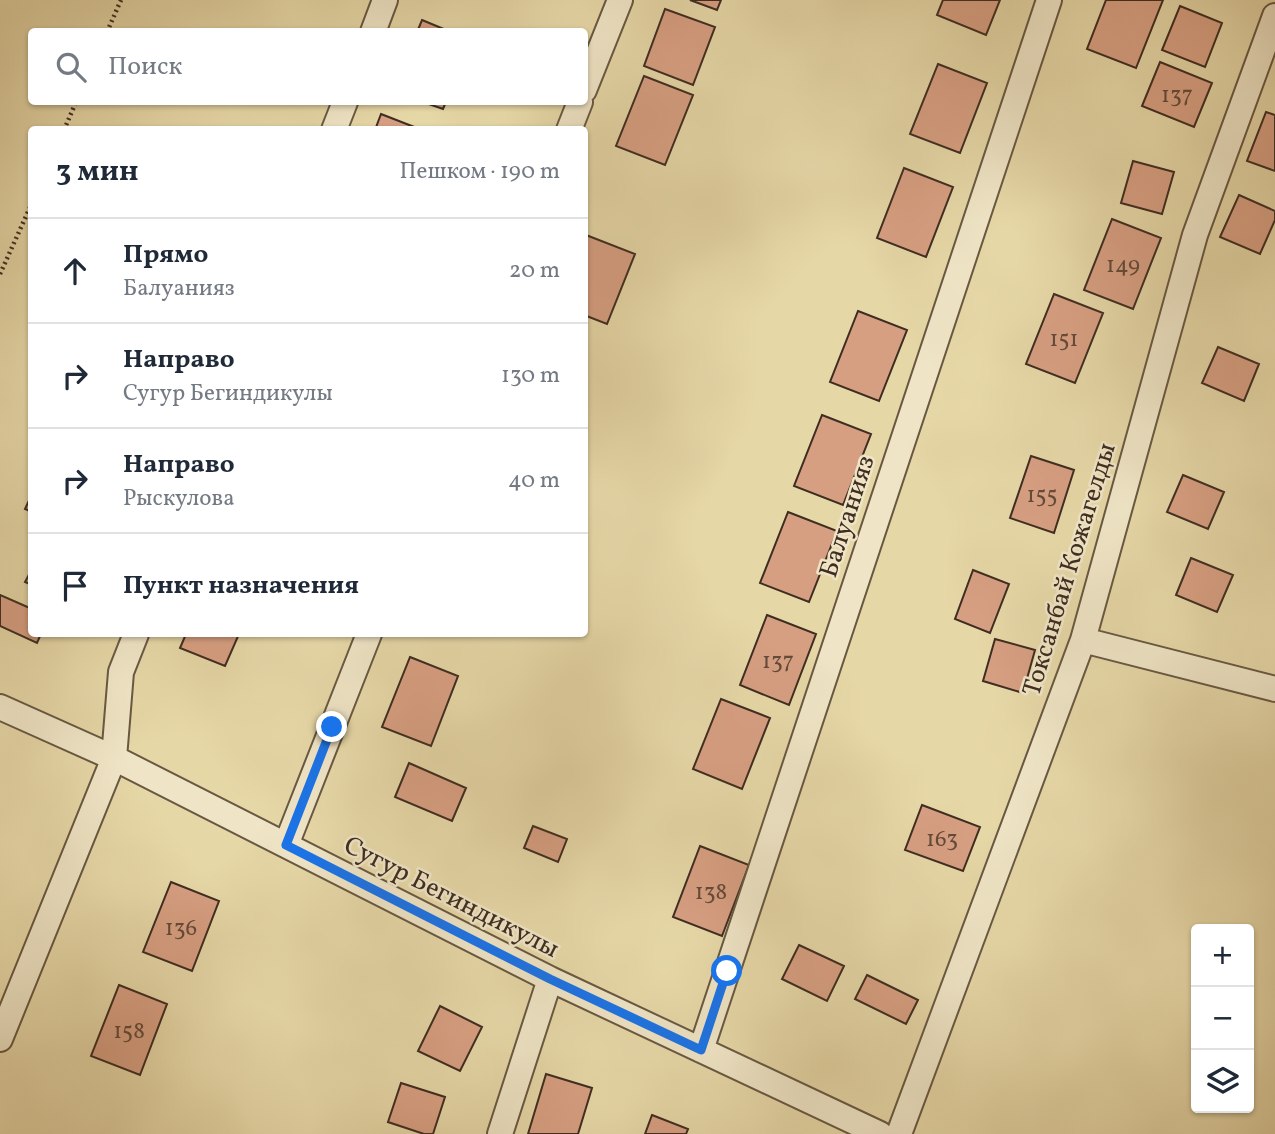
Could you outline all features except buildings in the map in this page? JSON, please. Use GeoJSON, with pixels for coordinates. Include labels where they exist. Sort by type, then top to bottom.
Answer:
{"type":"FeatureCollection","features":[{"type":"Feature","properties":{"kind":"street"},"geometry":{"type":"LineString","coordinates":[[374,28],[385,0]]}},
{"type":"Feature","properties":{"kind":"street"},"geometry":{"type":"LineString","coordinates":[[588,80],[620,0]]}},
{"type":"Feature","properties":{"kind":"street","name":"Балуанияз"},"geometry":{"type":"LineString","coordinates":[[701,1050],[1049,0]]}},
{"type":"Feature","properties":{"kind":"street","name":"Токсанбай Кожагелды"},"geometry":{"type":"LineString","coordinates":[[899,1134],[1083,640],[1195,236],[1275,16]]}},
{"type":"Feature","properties":{"kind":"street"},"geometry":{"type":"LineString","coordinates":[[336,126],[344,105]]}},
{"type":"Feature","properties":{"kind":"street"},"geometry":{"type":"LineString","coordinates":[[571,126],[579,105]]}},
{"type":"Feature","properties":{"kind":"street"},"geometry":{"type":"LineString","coordinates":[[0,1040],[114,758],[121,672],[135,637]]}},
{"type":"Feature","properties":{"kind":"street"},"geometry":{"type":"LineString","coordinates":[[286,845],[368,637]]}},
{"type":"Feature","properties":{"kind":"street"},"geometry":{"type":"LineString","coordinates":[[1083,640],[1275,689]]}},
{"type":"Feature","properties":{"kind":"street","name":"Сугур Бегиндикулы"},"geometry":{"type":"LineString","coordinates":[[0,707],[114,758],[550,979],[880,1134]]}},
{"type":"Feature","properties":{"kind":"street"},"geometry":{"type":"LineString","coordinates":[[500,1134],[550,979]]}},
{"type":"Feature","properties":{"kind":"path"},"geometry":{"type":"LineString","coordinates":[[109,28],[121,0]]}},
{"type":"Feature","properties":{"kind":"path"},"geometry":{"type":"LineString","coordinates":[[66,126],[75,105]]}},
{"type":"Feature","properties":{"kind":"path"},"geometry":{"type":"LineString","coordinates":[[0,274],[28,212]]}},
{"type":"Feature","properties":{"kind":"route"},"geometry":{"type":"LineString","coordinates":[[332,727],[286,845],[550,979],[701,1050],[727,971]]}}]}
